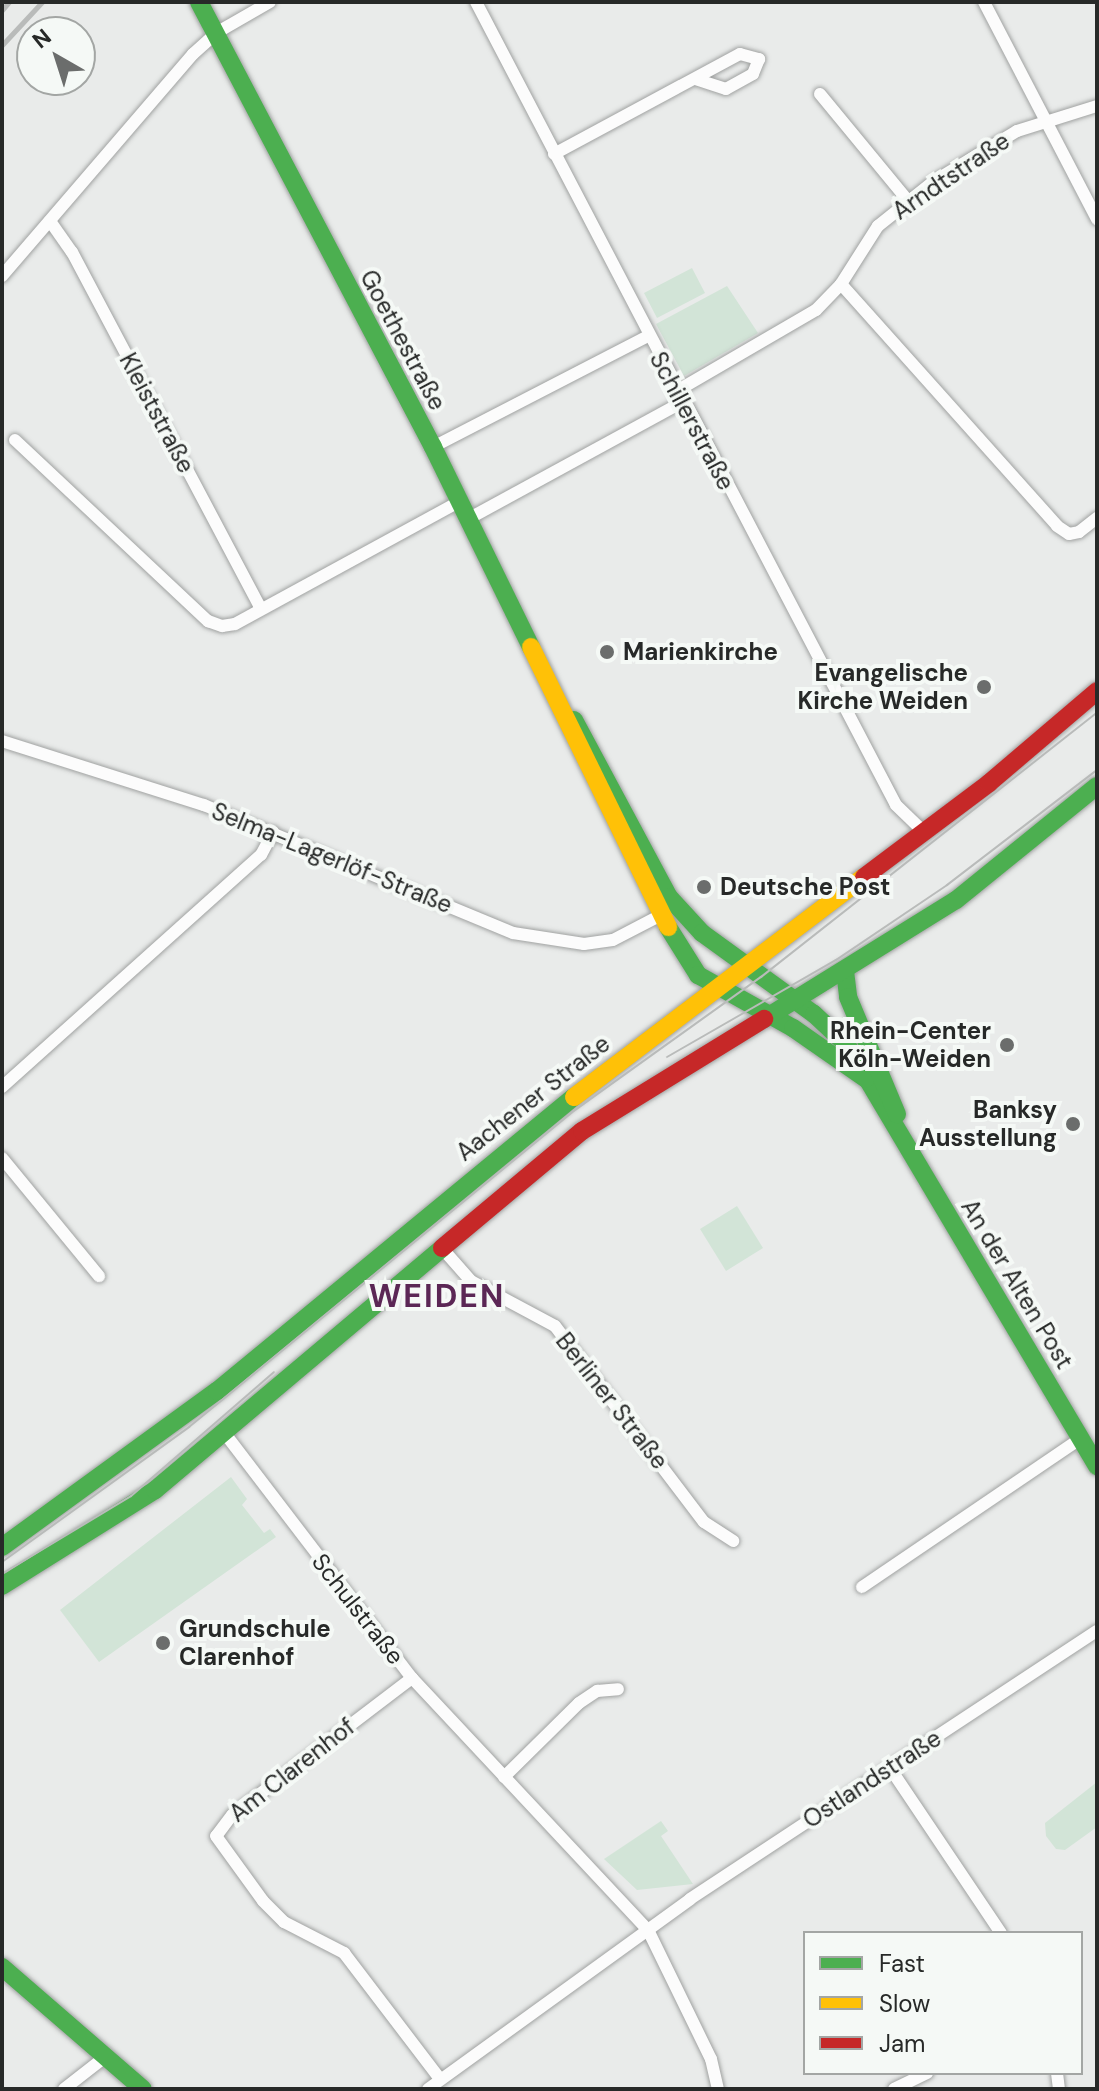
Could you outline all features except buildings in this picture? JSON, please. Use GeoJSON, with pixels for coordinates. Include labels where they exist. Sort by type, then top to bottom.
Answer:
{"type":"FeatureCollection","features":[{"type":"Feature","properties":{"kind":"main road","name":"Goethestraße"},"geometry":{"type":"LineString","coordinates":[[199,2],[433,447],[560,702],[577,748],[661,915],[698,975],[772,1015]]}},
{"type":"Feature","properties":{"kind":"main road","name":"Aachener Straße"},"geometry":{"type":"LineString","coordinates":[[2,1547],[217,1391],[463,1184],[923,831],[1097,691]]}},
{"type":"Feature","properties":{"kind":"main road","name":"Goethestraße"},"geometry":{"type":"LineString","coordinates":[[560,702],[588,740],[669,897],[702,933],[745,967],[795,1000]]}},
{"type":"Feature","properties":{"kind":"main road"},"geometry":{"type":"LineString","coordinates":[[2,1586],[120,1515],[591,1125],[956,900],[1097,786]]}},
{"type":"Feature","properties":{"kind":"main road","name":"An der Alten Post"},"geometry":{"type":"LineString","coordinates":[[845,971],[848,997],[911,1155]]}},
{"type":"Feature","properties":{"kind":"main road","name":"An der Alten Post"},"geometry":{"type":"LineString","coordinates":[[795,1000],[838,1035],[1097,1466]]}},
{"type":"Feature","properties":{"kind":"main road","name":"An der Alten Post"},"geometry":{"type":"LineString","coordinates":[[772,1015],[866,1079]]}},
{"type":"Feature","properties":{"kind":"main road"},"geometry":{"type":"LineString","coordinates":[[2,1967],[143,2089]]}},
{"type":"Feature","properties":{"kind":"street"},"geometry":{"type":"LineString","coordinates":[[2,276],[216,33],[270,2]]}},
{"type":"Feature","properties":{"kind":"street","name":"Schillerstraße"},"geometry":{"type":"LineString","coordinates":[[476,2],[678,398],[896,805],[923,831]]}},
{"type":"Feature","properties":{"kind":"street"},"geometry":{"type":"LineString","coordinates":[[984,2],[1097,219]]}},
{"type":"Feature","properties":{"kind":"street"},"geometry":{"type":"LineString","coordinates":[[554,154],[740,54],[759,59],[753,74],[726,89],[696,79]]}},
{"type":"Feature","properties":{"kind":"street"},"geometry":{"type":"LineString","coordinates":[[820,94],[909,202]]}},
{"type":"Feature","properties":{"kind":"street","name":"Arndtstraße"},"geometry":{"type":"LineString","coordinates":[[464,510],[678,398],[799,323],[841,284],[878,226],[973,155],[1044,120],[1097,106]]}},
{"type":"Feature","properties":{"kind":"street","name":"Kleiststraße"},"geometry":{"type":"LineString","coordinates":[[50,221],[72,252],[261,609]]}},
{"type":"Feature","properties":{"kind":"street"},"geometry":{"type":"LineString","coordinates":[[841,284],[1057,526],[1069,534],[1079,532],[1097,518]]}},
{"type":"Feature","properties":{"kind":"street"},"geometry":{"type":"LineString","coordinates":[[433,447],[648,336]]}},
{"type":"Feature","properties":{"kind":"street"},"geometry":{"type":"LineString","coordinates":[[15,440],[208,621],[235,624],[464,510]]}},
{"type":"Feature","properties":{"kind":"street","name":"Selma-Lagerlöf-Straße"},"geometry":{"type":"LineString","coordinates":[[2,741],[135,780],[273,832],[513,933],[584,944],[613,940],[661,915]]}},
{"type":"Feature","properties":{"kind":"street"},"geometry":{"type":"LineString","coordinates":[[2,1087],[261,855],[273,832]]}},
{"type":"Feature","properties":{"kind":"street"},"geometry":{"type":"LineString","coordinates":[[2,1158],[99,1276]]}},
{"type":"Feature","properties":{"kind":"street","name":"Berliner Straße"},"geometry":{"type":"LineString","coordinates":[[441,1247],[471,1281],[562,1333],[704,1522],[733,1541]]}},
{"type":"Feature","properties":{"kind":"street","name":"Schulstraße"},"geometry":{"type":"LineString","coordinates":[[223,1431],[412,1678],[648,1930],[711,2059],[718,2089]]}},
{"type":"Feature","properties":{"kind":"street"},"geometry":{"type":"LineString","coordinates":[[862,1587],[1081,1438]]}},
{"type":"Feature","properties":{"kind":"street","name":"Ostlandstraße"},"geometry":{"type":"LineString","coordinates":[[428,2089],[648,1930],[1097,1631]]}},
{"type":"Feature","properties":{"kind":"street","name":"Am Clarenhof"},"geometry":{"type":"LineString","coordinates":[[412,1678],[232,1815],[216,1836],[263,1901],[284,1922],[344,1953],[440,2079]]}},
{"type":"Feature","properties":{"kind":"street"},"geometry":{"type":"LineString","coordinates":[[504,1777],[579,1703],[597,1691],[618,1689]]}},
{"type":"Feature","properties":{"kind":"street"},"geometry":{"type":"LineString","coordinates":[[890,1768],[1000,1931]]}},
{"type":"Feature","properties":{"kind":"street"},"geometry":{"type":"LineString","coordinates":[[64,2089],[105,2057]]}},
{"type":"Feature","properties":{"kind":"street"},"geometry":{"type":"LineString","coordinates":[[894,2089],[924,2075]]}},
{"type":"Feature","properties":{"kind":"green space"},"geometry":{"type":"Polygon","coordinates":[[[692,268],[705,293],[657,318],[644,293],[692,268]]]}},
{"type":"Feature","properties":{"kind":"green space"},"geometry":{"type":"Polygon","coordinates":[[[727,286],[758,333],[684,376],[656,324],[727,286]]]}},
{"type":"Feature","properties":{"kind":"green space"},"geometry":{"type":"Polygon","coordinates":[[[737,1206],[763,1248],[726,1271],[700,1229],[737,1206]]]}},
{"type":"Feature","properties":{"kind":"green space"},"geometry":{"type":"Polygon","coordinates":[[[231,1477],[247,1499],[242,1505],[264,1533],[270,1529],[276,1537],[99,1662],[60,1610],[231,1477]]]}},
{"type":"Feature","properties":{"kind":"green space"},"geometry":{"type":"Polygon","coordinates":[[[1097,1782],[1097,1827],[1065,1850],[1056,1849],[1046,1836],[1045,1823],[1097,1782]]]}},
{"type":"Feature","properties":{"kind":"green space"},"geometry":{"type":"Polygon","coordinates":[[[661,1821],[668,1831],[661,1836],[693,1884],[637,1890],[604,1859],[661,1821]]]}},
{"type":"Feature","properties":{"kind":"tram line"},"geometry":{"type":"LineString","coordinates":[[2,1562],[189,1427],[575,1110],[761,977],[1097,713]]}},
{"type":"Feature","properties":{"kind":"tram line"},"geometry":{"type":"LineString","coordinates":[[667,1057],[836,960],[947,885],[1097,770]]}},
{"type":"Feature","properties":{"kind":"tram line"},"geometry":{"type":"LineString","coordinates":[[5,1572],[131,1496],[274,1372]]}},
{"type":"Feature","properties":{"kind":"railway"},"geometry":{"type":"LineString","coordinates":[[2,10],[9,2]]}},
{"type":"Feature","properties":{"kind":"railway"},"geometry":{"type":"LineString","coordinates":[[2,45],[42,2]]}},
{"type":"Feature","properties":{"kind":"traffic: fast"},"geometry":{"type":"LineString","coordinates":[[199,2],[433,447],[531,647]]}},
{"type":"Feature","properties":{"kind":"traffic: fast"},"geometry":{"type":"LineString","coordinates":[[574,720],[669,897],[702,933],[814,1014],[847,1045],[1097,1466]]}},
{"type":"Feature","properties":{"kind":"traffic: fast"},"geometry":{"type":"LineString","coordinates":[[764,1019],[956,900],[1097,786]]}},
{"type":"Feature","properties":{"kind":"traffic: fast"},"geometry":{"type":"LineString","coordinates":[[668,927],[698,975],[793,1028],[866,1079]]}},
{"type":"Feature","properties":{"kind":"traffic: fast"},"geometry":{"type":"LineString","coordinates":[[845,971],[848,997],[897,1114]]}},
{"type":"Feature","properties":{"kind":"traffic: fast"},"geometry":{"type":"LineString","coordinates":[[2,1547],[217,1391],[574,1097]]}},
{"type":"Feature","properties":{"kind":"traffic: fast"},"geometry":{"type":"LineString","coordinates":[[2,1586],[155,1490],[442,1248]]}},
{"type":"Feature","properties":{"kind":"traffic: fast"},"geometry":{"type":"LineString","coordinates":[[2,1967],[143,2089]]}},
{"type":"Feature","properties":{"kind":"traffic: slow"},"geometry":{"type":"LineString","coordinates":[[531,647],[668,927]]}},
{"type":"Feature","properties":{"kind":"traffic: slow"},"geometry":{"type":"LineString","coordinates":[[574,1097],[864,877]]}},
{"type":"Feature","properties":{"kind":"traffic: jam"},"geometry":{"type":"LineString","coordinates":[[864,877],[989,783],[1097,691]]}},
{"type":"Feature","properties":{"kind":"traffic: jam"},"geometry":{"type":"LineString","coordinates":[[442,1248],[582,1131],[764,1019]]}},
{"type":"Feature","properties":{"kind":"place","name":"Marienkirche"},"geometry":{"type":"Point","coordinates":[607,652]}},
{"type":"Feature","properties":{"kind":"place","name":"Evangelische Kirche Weiden"},"geometry":{"type":"Point","coordinates":[984,687]}},
{"type":"Feature","properties":{"kind":"place","name":"Deutsche Post"},"geometry":{"type":"Point","coordinates":[704,887]}},
{"type":"Feature","properties":{"kind":"place","name":"Rhein-Center Köln-Weiden"},"geometry":{"type":"Point","coordinates":[1007,1045]}},
{"type":"Feature","properties":{"kind":"place","name":"Banksy Ausstellung"},"geometry":{"type":"Point","coordinates":[1073,1124]}},
{"type":"Feature","properties":{"kind":"place","name":"Grundschule Clarenhof"},"geometry":{"type":"Point","coordinates":[163,1643]}},
{"type":"Feature","properties":{"kind":"district","name":"WEIDEN"},"geometry":{"type":"Point","coordinates":[437,1296]}}]}
